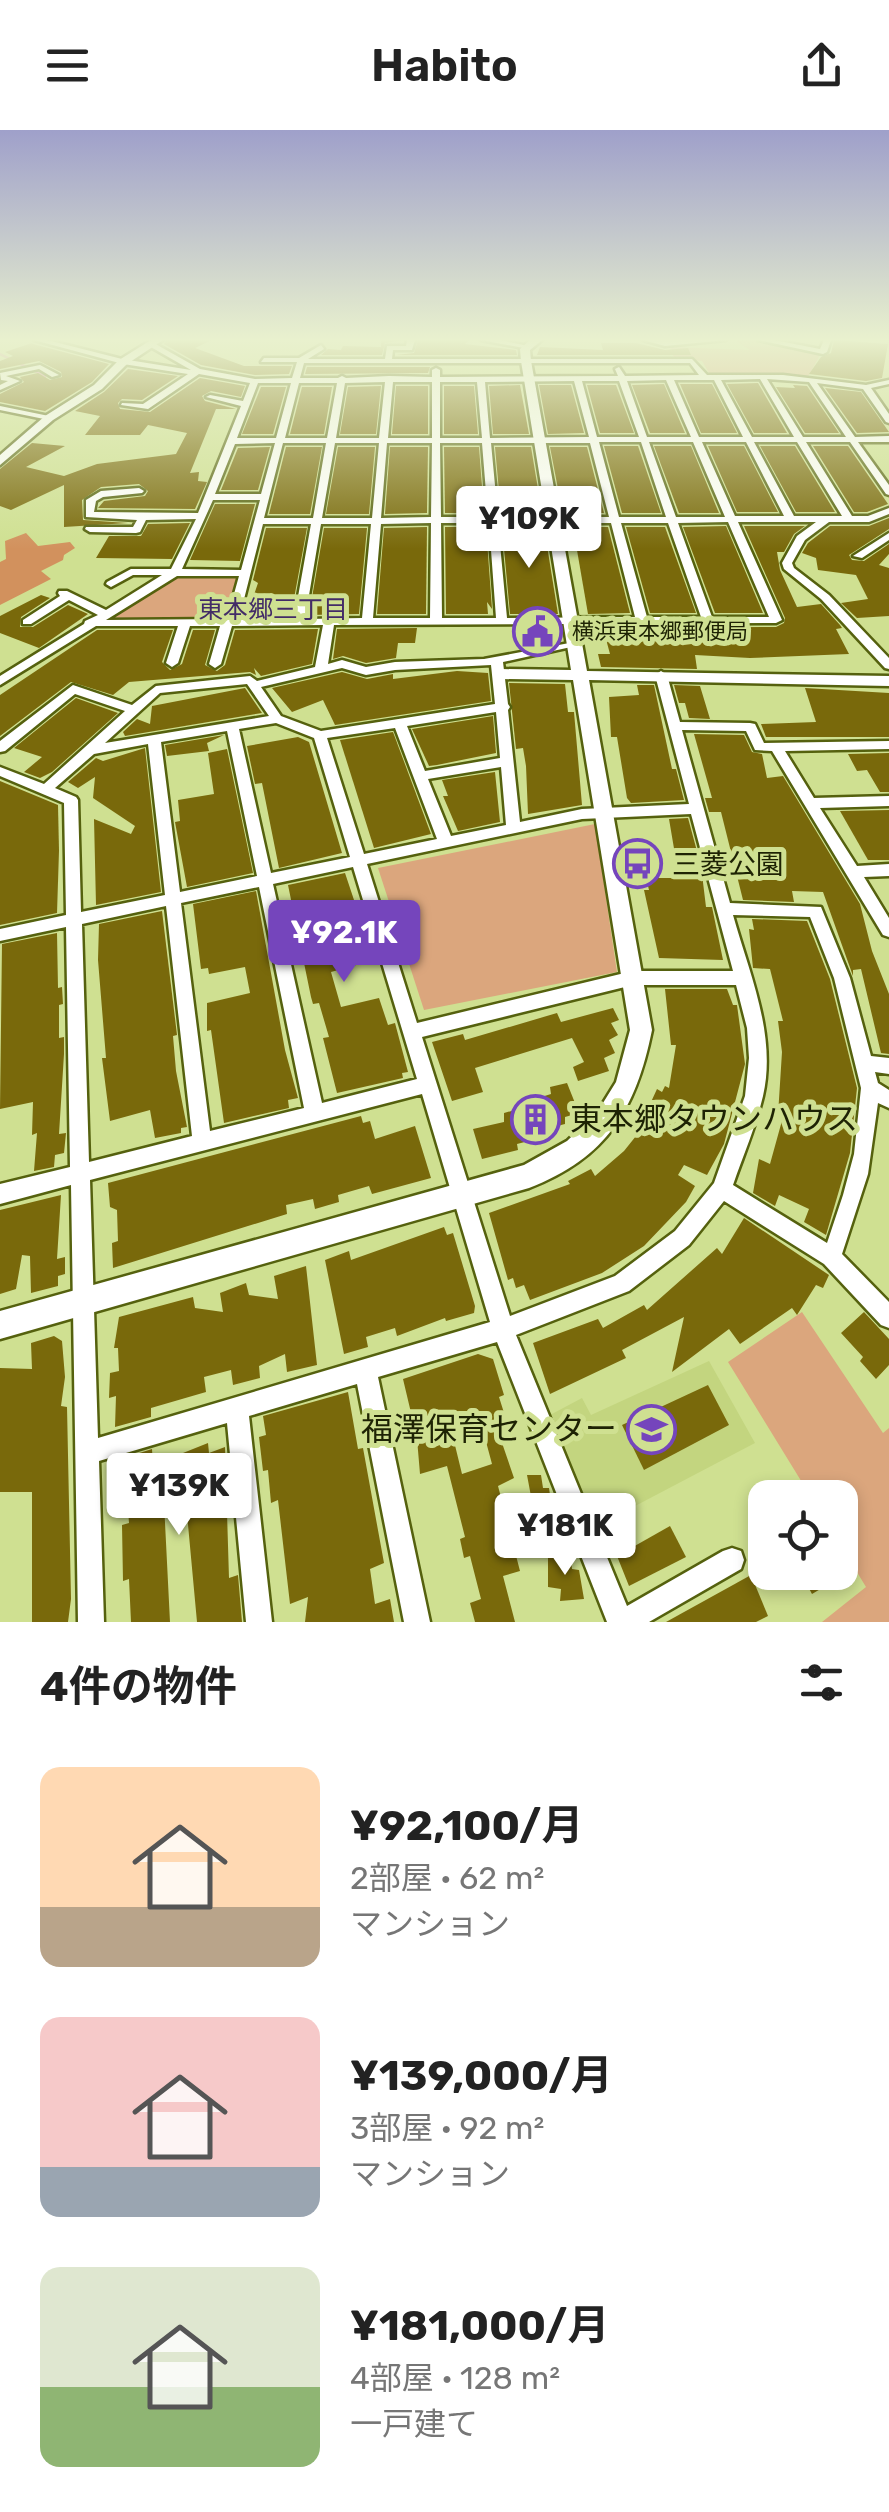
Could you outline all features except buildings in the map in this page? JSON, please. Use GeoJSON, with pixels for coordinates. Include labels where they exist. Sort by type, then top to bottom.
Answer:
{"type":"FeatureCollection","features":[{"type":"Feature","properties":{"kind":"street"},"geometry":{"type":"LineString","coordinates":[[8,410],[50,418]]}},
{"type":"Feature","properties":{"kind":"street"},"geometry":{"type":"LineString","coordinates":[[0,460],[63,410]]}},
{"type":"Feature","properties":{"kind":"street"},"geometry":{"type":"LineString","coordinates":[[0,681],[175,572],[244,410]]}},
{"type":"Feature","properties":{"kind":"street"},"geometry":{"type":"LineString","coordinates":[[214,664],[245,573],[287,410]]}},
{"type":"Feature","properties":{"kind":"street"},"geometry":{"type":"LineString","coordinates":[[299,623],[336,410]]}},
{"type":"Feature","properties":{"kind":"street"},"geometry":{"type":"LineString","coordinates":[[368,622],[386,410]]}},
{"type":"Feature","properties":{"kind":"street"},"geometry":{"type":"LineString","coordinates":[[436,410],[436,622]]}},
{"type":"Feature","properties":{"kind":"street"},"geometry":{"type":"LineString","coordinates":[[484,410],[502,622]]}},
{"type":"Feature","properties":{"kind":"street"},"geometry":{"type":"LineString","coordinates":[[0,1325],[529,1176],[586,1142],[614,1113],[632,1078],[641,1030],[534,410]]}},
{"type":"Feature","properties":{"kind":"street"},"geometry":{"type":"LineString","coordinates":[[585,410],[642,621]]}},
{"type":"Feature","properties":{"kind":"street"},"geometry":{"type":"LineString","coordinates":[[633,410],[708,621]]}},
{"type":"Feature","properties":{"kind":"street"},"geometry":{"type":"LineString","coordinates":[[89,623],[776,620],[683,410]]}},
{"type":"Feature","properties":{"kind":"street"},"geometry":{"type":"LineString","coordinates":[[729,410],[791,520]]}},
{"type":"Feature","properties":{"kind":"street"},"geometry":{"type":"LineString","coordinates":[[782,410],[849,519]]}},
{"type":"Feature","properties":{"kind":"street"},"geometry":{"type":"LineString","coordinates":[[831,410],[889,492]]}},
{"type":"Feature","properties":{"kind":"street"},"geometry":{"type":"LineString","coordinates":[[232,441],[889,439]]}},
{"type":"Feature","properties":{"kind":"street"},"geometry":{"type":"LineString","coordinates":[[139,490],[102,494],[91,500],[89,515],[202,516]]}},
{"type":"Feature","properties":{"kind":"street"},"geometry":{"type":"LineString","coordinates":[[210,497],[264,497]]}},
{"type":"Feature","properties":{"kind":"street"},"geometry":{"type":"LineString","coordinates":[[256,521],[827,520],[870,519],[889,511]]}},
{"type":"Feature","properties":{"kind":"street"},"geometry":{"type":"LineString","coordinates":[[90,529],[136,530],[143,516]]}},
{"type":"Feature","properties":{"kind":"street"},"geometry":{"type":"LineString","coordinates":[[827,520],[802,538],[787,563],[889,665]]}},
{"type":"Feature","properties":{"kind":"street"},"geometry":{"type":"LineString","coordinates":[[858,556],[886,539]]}},
{"type":"Feature","properties":{"kind":"street"},"geometry":{"type":"LineString","coordinates":[[112,584],[131,572],[245,573]]}},
{"type":"Feature","properties":{"kind":"street"},"geometry":{"type":"LineString","coordinates":[[755,574],[794,574]]}},
{"type":"Feature","properties":{"kind":"street"},"geometry":{"type":"LineString","coordinates":[[26,622],[66,594],[104,614]]}},
{"type":"Feature","properties":{"kind":"street"},"geometry":{"type":"LineString","coordinates":[[172,662],[186,623]]}},
{"type":"Feature","properties":{"kind":"street"},"geometry":{"type":"LineString","coordinates":[[320,668],[329,623]]}},
{"type":"Feature","properties":{"kind":"street"},"geometry":{"type":"LineString","coordinates":[[499,667],[576,643]]}},
{"type":"Feature","properties":{"kind":"street"},"geometry":{"type":"LineString","coordinates":[[254,685],[342,664],[366,671],[499,667],[582,674],[889,681]]}},
{"type":"Feature","properties":{"kind":"street"},"geometry":{"type":"LineString","coordinates":[[499,667],[514,829]]}},
{"type":"Feature","properties":{"kind":"street"},"geometry":{"type":"LineString","coordinates":[[87,1453],[502,1329],[622,1284],[682,1238],[722,1189],[744,1136],[758,1077],[756,1028],[661,675]]}},
{"type":"Feature","properties":{"kind":"street"},"geometry":{"type":"LineString","coordinates":[[45,790],[156,690],[250,680],[277,719]]}},
{"type":"Feature","properties":{"kind":"street"},"geometry":{"type":"LineString","coordinates":[[0,748],[74,689],[134,710]]}},
{"type":"Feature","properties":{"kind":"street"},"geometry":{"type":"LineString","coordinates":[[89,750],[277,719],[320,736],[504,707]]}},
{"type":"Feature","properties":{"kind":"street"},"geometry":{"type":"LineString","coordinates":[[399,722],[446,843]]}},
{"type":"Feature","properties":{"kind":"street"},"geometry":{"type":"LineString","coordinates":[[232,726],[314,1114]]}},
{"type":"Feature","properties":{"kind":"street"},"geometry":{"type":"LineString","coordinates":[[674,726],[750,726],[760,747],[889,746]]}},
{"type":"Feature","properties":{"kind":"street"},"geometry":{"type":"LineString","coordinates":[[320,736],[502,1329],[622,1622],[732,1560]]}},
{"type":"Feature","properties":{"kind":"street"},"geometry":{"type":"LineString","coordinates":[[154,740],[202,1142]]}},
{"type":"Feature","properties":{"kind":"street"},"geometry":{"type":"LineString","coordinates":[[776,747],[889,931]]}},
{"type":"Feature","properties":{"kind":"street"},"geometry":{"type":"LineString","coordinates":[[419,776],[509,761]]}},
{"type":"Feature","properties":{"kind":"street"},"geometry":{"type":"LineString","coordinates":[[0,771],[71,800],[91,1622]]}},
{"type":"Feature","properties":{"kind":"street"},"geometry":{"type":"LineString","coordinates":[[812,803],[889,801]]}},
{"type":"Feature","properties":{"kind":"street"},"geometry":{"type":"LineString","coordinates":[[0,936],[605,810],[697,809]]}},
{"type":"Feature","properties":{"kind":"street"},"geometry":{"type":"LineString","coordinates":[[855,872],[889,870]]}},
{"type":"Feature","properties":{"kind":"street"},"geometry":{"type":"LineString","coordinates":[[723,909],[816,911],[842,978],[870,1088],[870,1131],[855,1199],[831,1257]]}},
{"type":"Feature","properties":{"kind":"street"},"geometry":{"type":"LineString","coordinates":[[410,1032],[633,978],[744,978]]}},
{"type":"Feature","properties":{"kind":"street"},"geometry":{"type":"LineString","coordinates":[[864,1063],[889,1066]]}},
{"type":"Feature","properties":{"kind":"street"},"geometry":{"type":"LineString","coordinates":[[0,1194],[426,1085]]}},
{"type":"Feature","properties":{"kind":"street"},"geometry":{"type":"LineString","coordinates":[[870,1088],[889,1100]]}},
{"type":"Feature","properties":{"kind":"street"},"geometry":{"type":"LineString","coordinates":[[722,1189],[831,1257],[889,1317]]}},
{"type":"Feature","properties":{"kind":"street"},"geometry":{"type":"LineString","coordinates":[[365,1370],[417,1622]]}},
{"type":"Feature","properties":{"kind":"street"},"geometry":{"type":"LineString","coordinates":[[237,1408],[259,1622]]}},
{"type":"Feature","properties":{"kind":"shaded area"},"geometry":{"type":"Polygon","coordinates":[[[26,533],[38,546],[70,542],[75,548],[63,560],[41,571],[51,579],[0,605],[0,562],[6,559],[5,541],[26,533]]]}},
{"type":"Feature","properties":{"kind":"shaded area"},"geometry":{"type":"Polygon","coordinates":[[[183,575],[239,575],[227,620],[100,620],[183,575]]]}},
{"type":"Feature","properties":{"kind":"shaded area"},"geometry":{"type":"Polygon","coordinates":[[[595,824],[617,972],[424,1010],[378,868],[595,824]]]}},
{"type":"Feature","properties":{"kind":"shaded area"},"geometry":{"type":"Polygon","coordinates":[[[802,1312],[883,1433],[889,1428],[889,1622],[822,1622],[866,1587],[858,1574],[858,1480],[801,1480],[728,1362],[802,1312]]]}},
{"type":"Feature","properties":{"kind":"shaded area","name":"福澤保育センター"},"geometry":{"type":"Polygon","coordinates":[[[709,1361],[755,1443],[597,1526],[550,1415],[582,1398],[591,1415],[709,1361]]]}},
{"type":"Feature","properties":{"kind":"place","name":"横浜東本郷郵便局"},"geometry":{"type":"Point","coordinates":[537,631]}},
{"type":"Feature","properties":{"kind":"place","name":"三菱公園"},"geometry":{"type":"Point","coordinates":[637,864]}},
{"type":"Feature","properties":{"kind":"place","name":"東本郷タウンハウス"},"geometry":{"type":"Point","coordinates":[535,1119]}},
{"type":"Feature","properties":{"kind":"place","name":"福澤保育センター"},"geometry":{"type":"Point","coordinates":[652,1429]}},
{"type":"Feature","properties":{"kind":"district","name":"東本郷三丁目"},"geometry":{"type":"Point","coordinates":[273,609]}}]}
